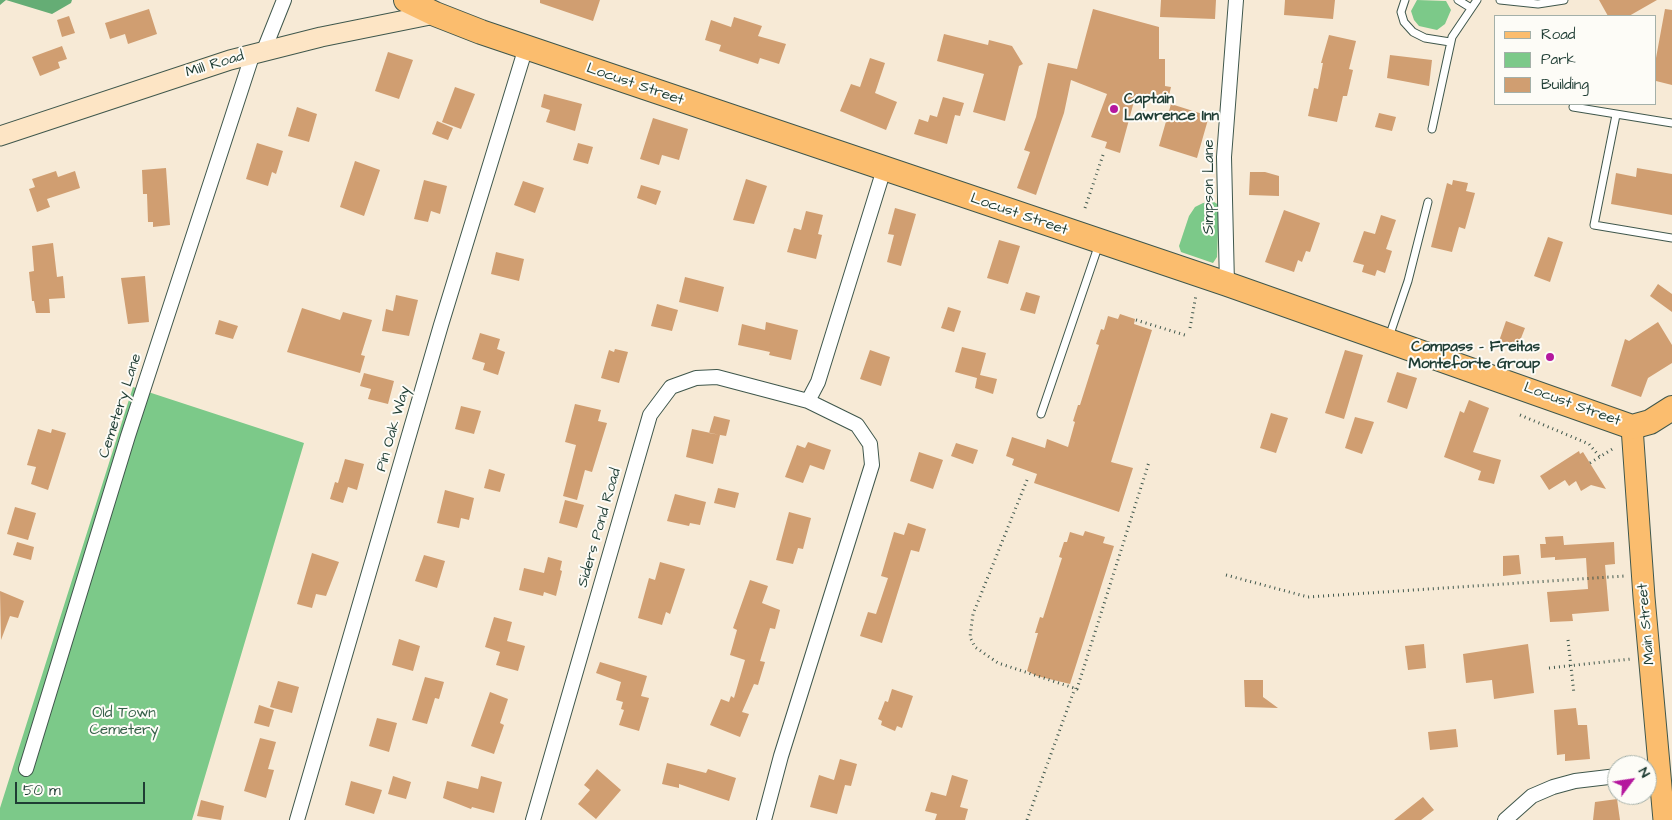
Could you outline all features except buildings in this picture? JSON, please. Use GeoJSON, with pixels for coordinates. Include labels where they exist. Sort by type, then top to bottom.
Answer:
{"type":"FeatureCollection","features":[{"type":"Feature","properties":{"kind":"highway","name":"Locust Street"},"geometry":{"type":"LineString","coordinates":[[406,0],[435,14],[526,48],[1227,284],[1632,427]]}},
{"type":"Feature","properties":{"kind":"highway"},"geometry":{"type":"LineString","coordinates":[[1632,427],[1650,422],[1672,408]]}},
{"type":"Feature","properties":{"kind":"main road","name":"Main Street"},"geometry":{"type":"LineString","coordinates":[[1632,427],[1652,755]]}},
{"type":"Feature","properties":{"kind":"main road","name":"Main Street"},"geometry":{"type":"LineString","coordinates":[[1657,783],[1666,810]]}},
{"type":"Feature","properties":{"kind":"street","name":"Cemetery Lane"},"geometry":{"type":"LineString","coordinates":[[26,769],[128,436],[259,52],[284,0]]}},
{"type":"Feature","properties":{"kind":"street","name":"Simpson Lane"},"geometry":{"type":"LineString","coordinates":[[1227,284],[1224,157],[1236,0]]}},
{"type":"Feature","properties":{"kind":"street","name":"Mill Road"},"geometry":{"type":"LineString","coordinates":[[0,136],[259,52],[380,24],[435,14]]}},
{"type":"Feature","properties":{"kind":"street","name":"Pin Oak Way"},"geometry":{"type":"LineString","coordinates":[[297,820],[438,334],[526,48]]}},
{"type":"Feature","properties":{"kind":"street"},"geometry":{"type":"LineString","coordinates":[[808,401],[818,382],[884,169]]}},
{"type":"Feature","properties":{"kind":"street","name":"Siders Pond Road"},"geometry":{"type":"LineString","coordinates":[[533,820],[650,415],[662,396],[672,387],[683,381],[717,377],[808,401],[857,425],[870,444],[872,465],[781,756],[764,820]]}},
{"type":"Feature","properties":{"kind":"street"},"geometry":{"type":"LineString","coordinates":[[1506,820],[1532,796],[1553,787],[1575,781],[1607,777]]}},
{"type":"Feature","properties":{"kind":"lane"},"geometry":{"type":"LineString","coordinates":[[1405,0],[1401,12],[1404,22],[1413,32],[1425,38],[1450,42]]}},
{"type":"Feature","properties":{"kind":"lane"},"geometry":{"type":"LineString","coordinates":[[1458,0],[1471,8]]}},
{"type":"Feature","properties":{"kind":"lane"},"geometry":{"type":"LineString","coordinates":[[1432,129],[1450,42],[1457,27],[1477,0]]}},
{"type":"Feature","properties":{"kind":"lane"},"geometry":{"type":"LineString","coordinates":[[1500,0],[1538,4],[1564,0]]}},
{"type":"Feature","properties":{"kind":"lane"},"geometry":{"type":"LineString","coordinates":[[1573,107],[1672,123]]}},
{"type":"Feature","properties":{"kind":"lane"},"geometry":{"type":"LineString","coordinates":[[1616,115],[1594,225],[1672,238]]}},
{"type":"Feature","properties":{"kind":"lane"},"geometry":{"type":"LineString","coordinates":[[1388,340],[1408,281],[1428,202]]}},
{"type":"Feature","properties":{"kind":"lane"},"geometry":{"type":"LineString","coordinates":[[1041,414],[1099,242]]}},
{"type":"Feature","properties":{"kind":"path"},"geometry":{"type":"LineString","coordinates":[[1085,208],[1104,152]]}},
{"type":"Feature","properties":{"kind":"path"},"geometry":{"type":"LineString","coordinates":[[1190,328],[1198,287]]}},
{"type":"Feature","properties":{"kind":"path"},"geometry":{"type":"LineString","coordinates":[[1136,320],[1188,336]]}},
{"type":"Feature","properties":{"kind":"path"},"geometry":{"type":"LineString","coordinates":[[1520,415],[1589,444],[1600,457]]}},
{"type":"Feature","properties":{"kind":"path"},"geometry":{"type":"LineString","coordinates":[[1590,463],[1615,448]]}},
{"type":"Feature","properties":{"kind":"path"},"geometry":{"type":"LineString","coordinates":[[1027,480],[973,614],[970,637],[974,647],[998,663],[1079,688],[1149,462]]}},
{"type":"Feature","properties":{"kind":"path"},"geometry":{"type":"LineString","coordinates":[[1226,575],[1308,597],[1631,576]]}},
{"type":"Feature","properties":{"kind":"path"},"geometry":{"type":"LineString","coordinates":[[1568,640],[1574,694]]}},
{"type":"Feature","properties":{"kind":"path"},"geometry":{"type":"LineString","coordinates":[[1549,668],[1637,658]]}},
{"type":"Feature","properties":{"kind":"path"},"geometry":{"type":"LineString","coordinates":[[1027,820],[1075,688]]}},
{"type":"Feature","properties":{"kind":"green space"},"geometry":{"type":"Polygon","coordinates":[[[6,0],[72,0],[71,3],[52,14],[6,0]]]}},
{"type":"Feature","properties":{"kind":"green space"},"geometry":{"type":"Polygon","coordinates":[[[1417,0],[1446,1],[1451,10],[1445,24],[1437,30],[1419,26],[1414,20],[1411,11],[1417,0]]]}},
{"type":"Feature","properties":{"kind":"green space"},"geometry":{"type":"Polygon","coordinates":[[[1214,202],[1219,205],[1217,257],[1213,263],[1181,252],[1179,246],[1189,216],[1195,207],[1203,203],[1214,202]]]}},
{"type":"Feature","properties":{"kind":"green space","name":"Old Town Cemetery"},"geometry":{"type":"Polygon","coordinates":[[[133,387],[304,443],[192,820],[0,820],[0,808],[133,387]]]}},
{"type":"Feature","properties":{"kind":"place","name":"Captain Lawrence Inn"},"geometry":{"type":"Point","coordinates":[1114,109]}},
{"type":"Feature","properties":{"kind":"place","name":"Compass - Freitas Monteforte Group"},"geometry":{"type":"Point","coordinates":[1550,357]}}]}
